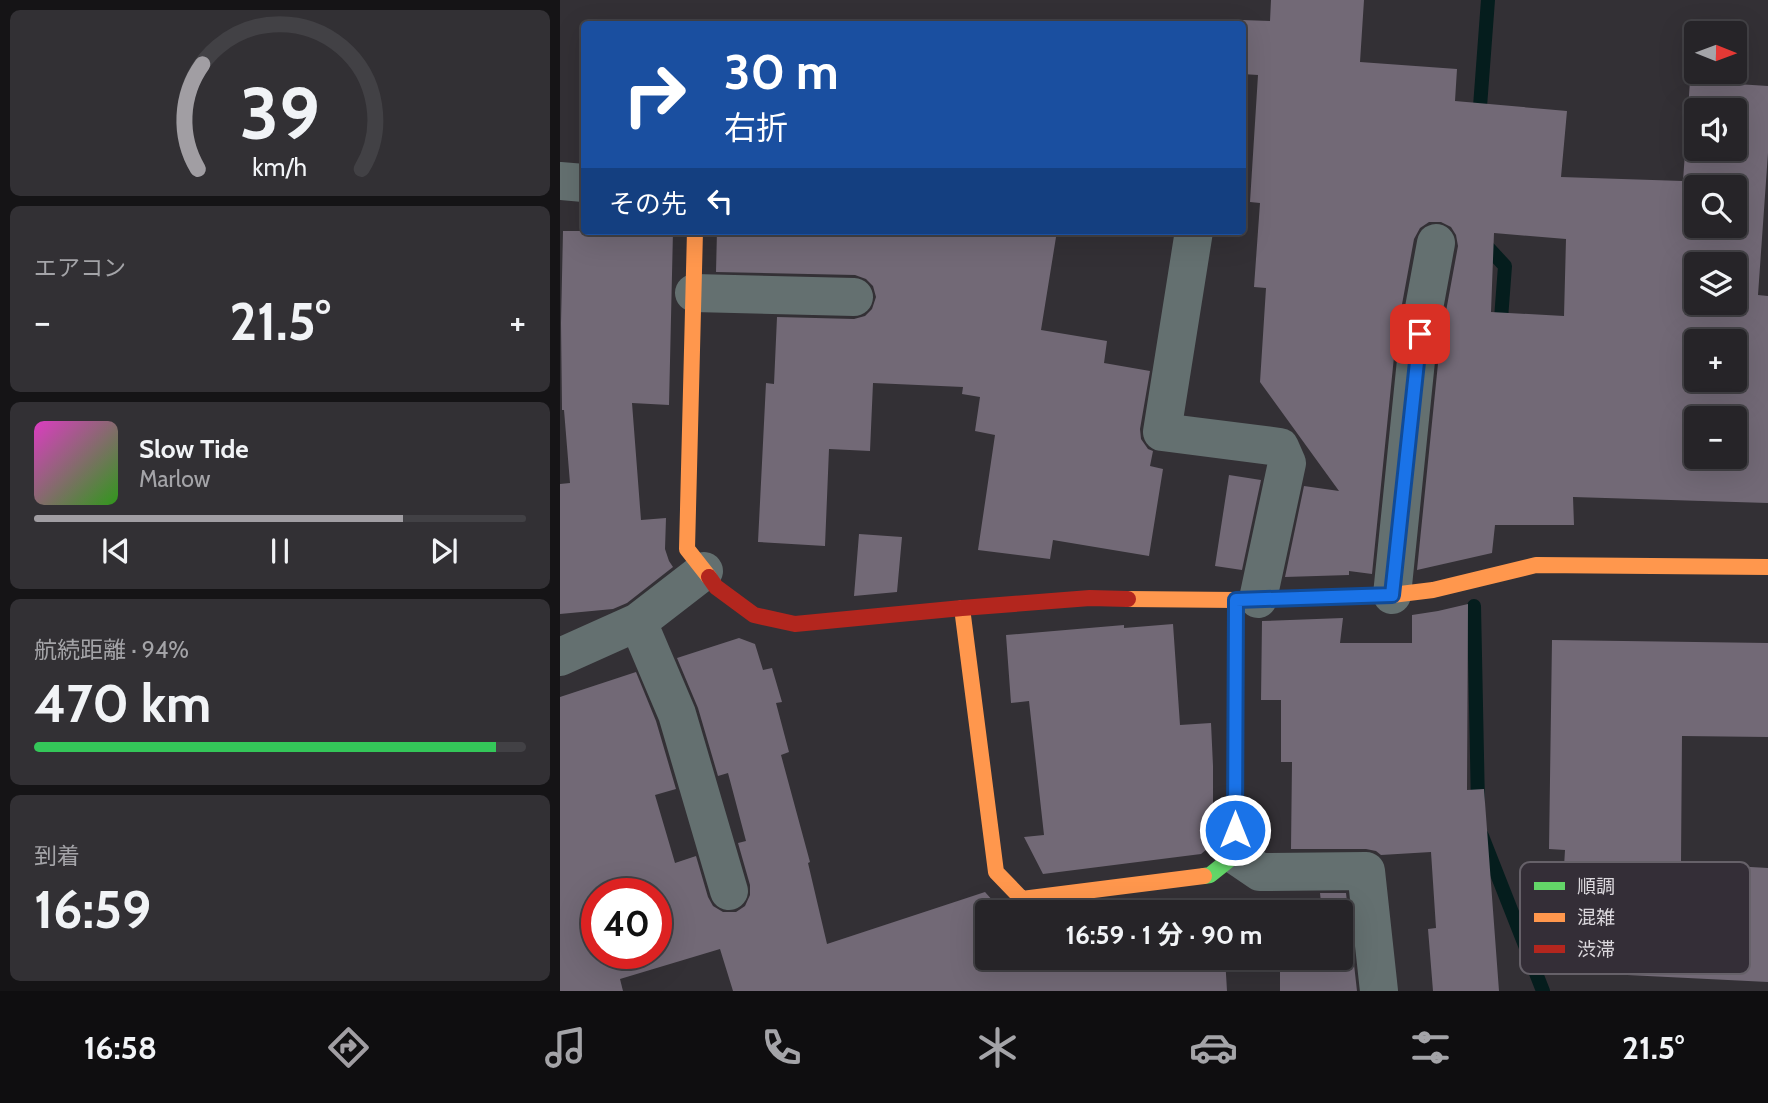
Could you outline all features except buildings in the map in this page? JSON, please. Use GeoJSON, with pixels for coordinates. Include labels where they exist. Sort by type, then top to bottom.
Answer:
{"type":"FeatureCollection","features":[{"type":"Feature","properties":{"kind":"street"},"geometry":{"type":"LineString","coordinates":[[560,181],[581,183]]}},
{"type":"Feature","properties":{"kind":"street"},"geometry":{"type":"LineString","coordinates":[[695,235],[687,549],[716,587],[754,615],[795,624],[1090,598],[1247,599],[1392,595],[1433,590],[1536,565],[1768,567]]}},
{"type":"Feature","properties":{"kind":"street"},"geometry":{"type":"LineString","coordinates":[[962,608],[996,872],[1022,899],[1210,876],[1235,855],[1247,599],[1287,463],[1280,447],[1162,432],[1193,235]]}},
{"type":"Feature","properties":{"kind":"street"},"geometry":{"type":"LineString","coordinates":[[1392,595],[1418,341],[1436,243]]}},
{"type":"Feature","properties":{"kind":"street"},"geometry":{"type":"LineString","coordinates":[[694,293],[854,297]]}},
{"type":"Feature","properties":{"kind":"street"},"geometry":{"type":"LineString","coordinates":[[560,657],[638,622],[704,571]]}},
{"type":"Feature","properties":{"kind":"street"},"geometry":{"type":"LineString","coordinates":[[638,622],[677,714],[729,891]]}},
{"type":"Feature","properties":{"kind":"street"},"geometry":{"type":"LineString","coordinates":[[1235,855],[1260,872],[1366,871],[1379,991]]}},
{"type":"Feature","properties":{"kind":"waterway"},"geometry":{"type":"LineString","coordinates":[[1479,120],[1488,0]]}},
{"type":"Feature","properties":{"kind":"waterway"},"geometry":{"type":"LineString","coordinates":[[1480,239],[1505,266],[1500,332]]}},
{"type":"Feature","properties":{"kind":"waterway"},"geometry":{"type":"LineString","coordinates":[[1474,606],[1478,806]]}},
{"type":"Feature","properties":{"kind":"waterway"},"geometry":{"type":"LineString","coordinates":[[1482,836],[1520,933]]}},
{"type":"Feature","properties":{"kind":"waterway"},"geometry":{"type":"LineString","coordinates":[[1536,974],[1543,991]]}},
{"type":"Feature","properties":{"kind":"traffic: fast"},"geometry":{"type":"LineString","coordinates":[[1204,876],[1210,875],[1235,855],[1236,600]]}},
{"type":"Feature","properties":{"kind":"traffic: slow"},"geometry":{"type":"LineString","coordinates":[[695,235],[687,549],[709,577]]}},
{"type":"Feature","properties":{"kind":"traffic: slow"},"geometry":{"type":"LineString","coordinates":[[1128,599],[1236,600],[1392,595],[1433,590],[1536,565],[1768,567]]}},
{"type":"Feature","properties":{"kind":"traffic: slow"},"geometry":{"type":"LineString","coordinates":[[962,608],[996,872],[1022,899],[1204,876]]}},
{"type":"Feature","properties":{"kind":"traffic: jam"},"geometry":{"type":"LineString","coordinates":[[709,577],[716,587],[754,615],[795,624],[1090,598],[1128,599]]}},
{"type":"Feature","properties":{"kind":"route"},"geometry":{"type":"LineString","coordinates":[[1235,830],[1236,600],[1392,595],[1420,334]]}}]}
